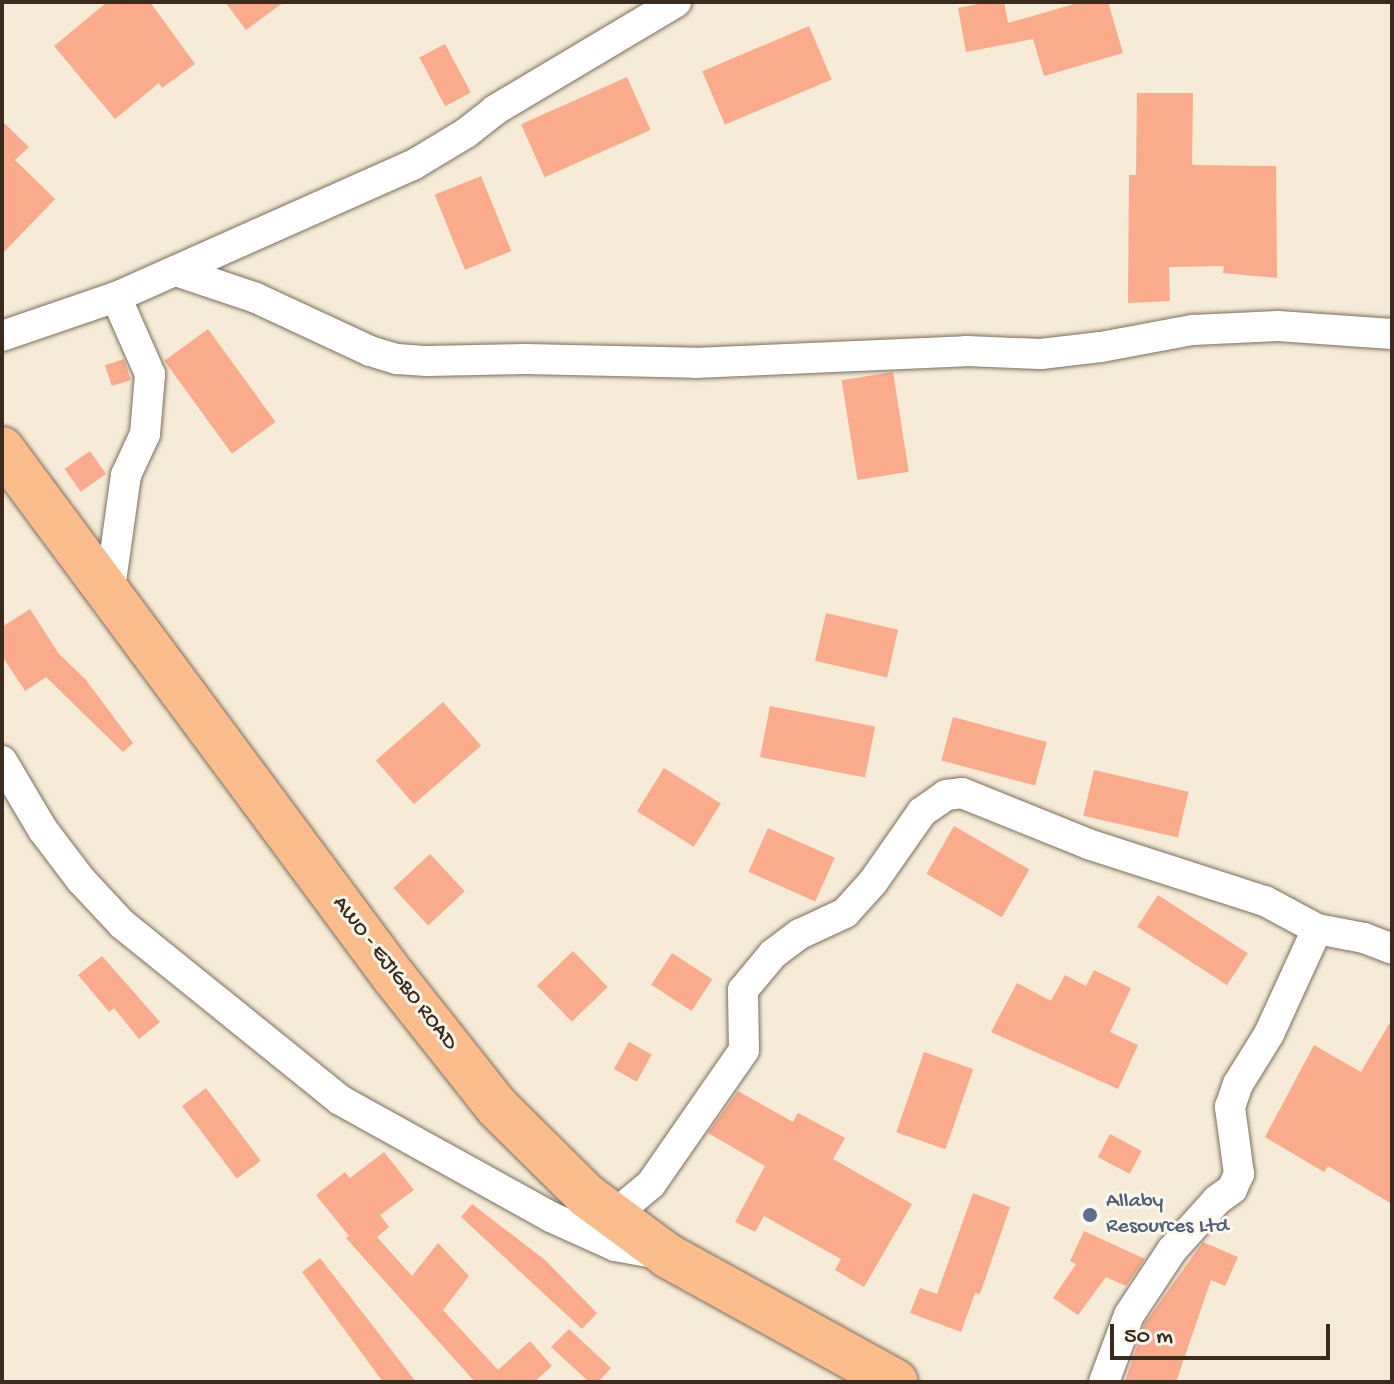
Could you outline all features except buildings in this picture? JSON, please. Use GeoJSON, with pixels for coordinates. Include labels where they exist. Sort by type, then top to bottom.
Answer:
{"type":"FeatureCollection","features":[{"type":"Feature","properties":{"kind":"main road","name":"AWO - EJIGBO ROAD"},"geometry":{"type":"LineString","coordinates":[[2,449],[394,977],[497,1107],[587,1196],[668,1256],[896,1382]]}},
{"type":"Feature","properties":{"kind":"street"},"geometry":{"type":"LineString","coordinates":[[2,337],[116,297],[413,165],[495,110],[667,4]]}},
{"type":"Feature","properties":{"kind":"street"},"geometry":{"type":"LineString","coordinates":[[176,271],[256,298],[370,351],[397,359],[427,361],[525,359],[695,363],[966,351],[1041,354],[1101,347],[1193,330],[1278,326],[1392,334]]}},
{"type":"Feature","properties":{"kind":"street"},"geometry":{"type":"LineString","coordinates":[[109,596],[126,475],[145,434],[150,374],[116,297]]}},
{"type":"Feature","properties":{"kind":"street"},"geometry":{"type":"LineString","coordinates":[[2,761],[43,830],[81,880],[122,924],[340,1100],[551,1217],[615,1246],[668,1256]]}},
{"type":"Feature","properties":{"kind":"street"},"geometry":{"type":"LineString","coordinates":[[614,1215],[651,1184],[744,1050],[743,990],[773,954],[800,934],[845,913],[873,882],[922,812],[946,795],[962,793],[1088,844],[1250,896],[1317,929],[1364,938],[1392,949]]}},
{"type":"Feature","properties":{"kind":"street"},"geometry":{"type":"LineString","coordinates":[[1104,1382],[1129,1315],[1172,1250],[1217,1200],[1232,1189],[1239,1174],[1230,1107],[1238,1084],[1269,1034],[1317,929]]}},
{"type":"Feature","properties":{"kind":"place","name":"Allaby Resources Ltd"},"geometry":{"type":"Point","coordinates":[1090,1215]}}]}
